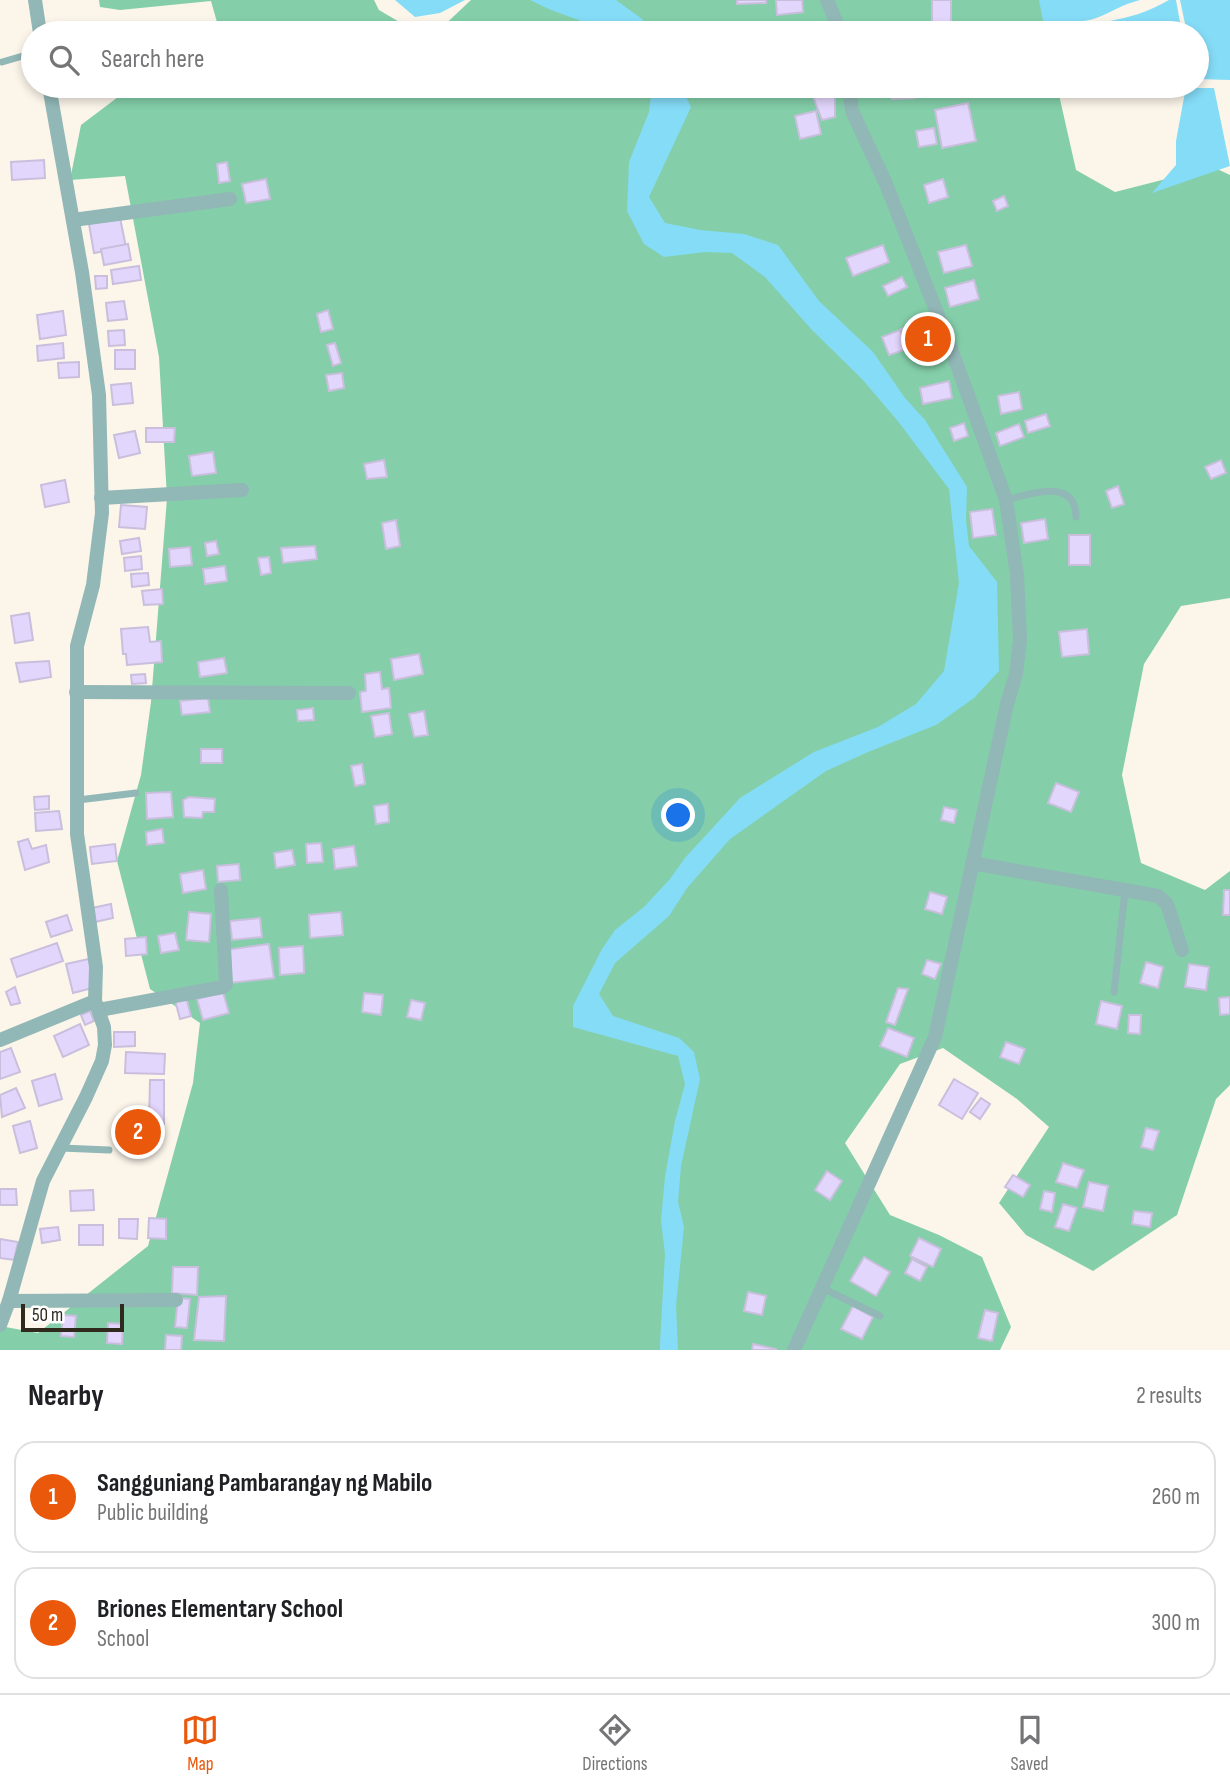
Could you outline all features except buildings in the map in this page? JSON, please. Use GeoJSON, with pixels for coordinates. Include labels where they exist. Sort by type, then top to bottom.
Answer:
{"type":"FeatureCollection","features":[{"type":"Feature","properties":{"kind":"street"},"geometry":{"type":"LineString","coordinates":[[35,0],[38,21]]}},
{"type":"Feature","properties":{"kind":"street"},"geometry":{"type":"LineString","coordinates":[[827,0],[836,21]]}},
{"type":"Feature","properties":{"kind":"street"},"geometry":{"type":"LineString","coordinates":[[0,1325],[43,1181],[102,1061],[105,1045],[104,1027],[97,1005],[96,967],[77,834],[77,646],[93,585],[102,513],[99,395],[73,220],[51,98]]}},
{"type":"Feature","properties":{"kind":"street"},"geometry":{"type":"LineString","coordinates":[[794,1350],[935,1037],[1007,704],[1016,674],[1020,640],[1017,576],[1006,500],[949,342],[886,184],[852,111],[850,98]]}},
{"type":"Feature","properties":{"kind":"street"},"geometry":{"type":"LineString","coordinates":[[73,220],[230,199]]}},
{"type":"Feature","properties":{"kind":"street"},"geometry":{"type":"LineString","coordinates":[[101,498],[242,490]]}},
{"type":"Feature","properties":{"kind":"street"},"geometry":{"type":"LineString","coordinates":[[76,692],[349,693]]}},
{"type":"Feature","properties":{"kind":"street"},"geometry":{"type":"LineString","coordinates":[[972,863],[1164,899],[1182,950]]}},
{"type":"Feature","properties":{"kind":"street"},"geometry":{"type":"LineString","coordinates":[[0,1040],[97,1005],[223,987],[226,984],[220,890]]}},
{"type":"Feature","properties":{"kind":"street"},"geometry":{"type":"LineString","coordinates":[[9,1301],[176,1300]]}},
{"type":"Feature","properties":{"kind":"lane"},"geometry":{"type":"LineString","coordinates":[[2,62],[21,56]]}},
{"type":"Feature","properties":{"kind":"lane"},"geometry":{"type":"LineString","coordinates":[[1006,500],[1047,490],[1061,492],[1076,507],[1076,517]]}},
{"type":"Feature","properties":{"kind":"lane"},"geometry":{"type":"LineString","coordinates":[[78,800],[136,793]]}},
{"type":"Feature","properties":{"kind":"lane"},"geometry":{"type":"LineString","coordinates":[[1114,992],[1125,891]]}},
{"type":"Feature","properties":{"kind":"lane"},"geometry":{"type":"LineString","coordinates":[[60,1148],[110,1150]]}},
{"type":"Feature","properties":{"kind":"lane"},"geometry":{"type":"LineString","coordinates":[[822,1288],[880,1316]]}},
{"type":"Feature","properties":{"kind":"green space"},"geometry":{"type":"Polygon","coordinates":[[[99,0],[374,0],[379,10],[398,21],[217,21],[211,1],[120,10],[100,7],[99,0]]]}},
{"type":"Feature","properties":{"kind":"green space"},"geometry":{"type":"Polygon","coordinates":[[[471,0],[1057,0],[1049,21],[449,21],[471,0]]]}},
{"type":"Feature","properties":{"kind":"green space"},"geometry":{"type":"Polygon","coordinates":[[[117,98],[1060,98],[1076,170],[1115,192],[1213,167],[1230,175],[1230,598],[1181,606],[1144,664],[1122,775],[1141,863],[1205,890],[1230,871],[1230,1085],[1216,1099],[1177,1215],[1093,1271],[1026,1235],[999,1203],[1049,1127],[1017,1099],[943,1048],[900,1064],[845,1143],[890,1215],[939,1235],[982,1257],[1011,1327],[1000,1350],[0,1350],[0,1326],[38,1333],[148,1246],[193,1083],[200,1023],[150,989],[117,861],[141,775],[151,702],[167,498],[159,357],[125,176],[70,180],[81,125],[117,98]]]}},
{"type":"Feature","properties":{"kind":"water"},"geometry":{"type":"Polygon","coordinates":[[[395,0],[465,0],[440,13],[415,17],[395,0]]]}},
{"type":"Feature","properties":{"kind":"water"},"geometry":{"type":"Polygon","coordinates":[[[530,0],[616,0],[643,21],[581,21],[530,0]]]}},
{"type":"Feature","properties":{"kind":"water"},"geometry":{"type":"Polygon","coordinates":[[[1039,0],[1140,0],[1092,19],[1043,21],[1039,0]]]}},
{"type":"Feature","properties":{"kind":"water"},"geometry":{"type":"Polygon","coordinates":[[[1169,0],[1176,0],[1180,21],[1108,21],[1138,14],[1169,0]]]}},
{"type":"Feature","properties":{"kind":"water"},"geometry":{"type":"Polygon","coordinates":[[[1180,0],[1230,0],[1230,80],[1209,79],[1209,21],[1184,21],[1180,0]]]}},
{"type":"Feature","properties":{"kind":"water"},"geometry":{"type":"Polygon","coordinates":[[[1209,88],[1214,88],[1230,166],[1152,193],[1176,165],[1176,141],[1184,98],[1209,98],[1209,88]]]}},
{"type":"Feature","properties":{"kind":"water"},"geometry":{"type":"Polygon","coordinates":[[[651,98],[687,98],[691,107],[649,197],[665,223],[700,230],[744,234],[778,245],[819,301],[873,352],[905,398],[925,420],[967,487],[966,520],[969,546],[997,582],[999,671],[974,698],[936,725],[826,771],[730,839],[687,888],[669,916],[615,963],[599,994],[613,1016],[679,1038],[694,1052],[700,1079],[681,1166],[678,1202],[684,1227],[676,1306],[678,1350],[660,1350],[660,1344],[665,1254],[661,1220],[665,1177],[685,1084],[678,1056],[573,1027],[573,1006],[602,949],[615,930],[644,907],[740,798],[814,752],[878,727],[916,704],[944,671],[959,583],[949,489],[862,379],[812,330],[765,277],[732,253],[705,252],[664,257],[644,244],[627,211],[629,162],[649,112],[651,98]]]}},
{"type":"Feature","properties":{"kind":"place","name":"Sangguniang Pambarangay ng Mabilo"},"geometry":{"type":"Point","coordinates":[928,339]}},
{"type":"Feature","properties":{"kind":"place","name":"Briones Elementary School"},"geometry":{"type":"Point","coordinates":[138,1132]}}]}
